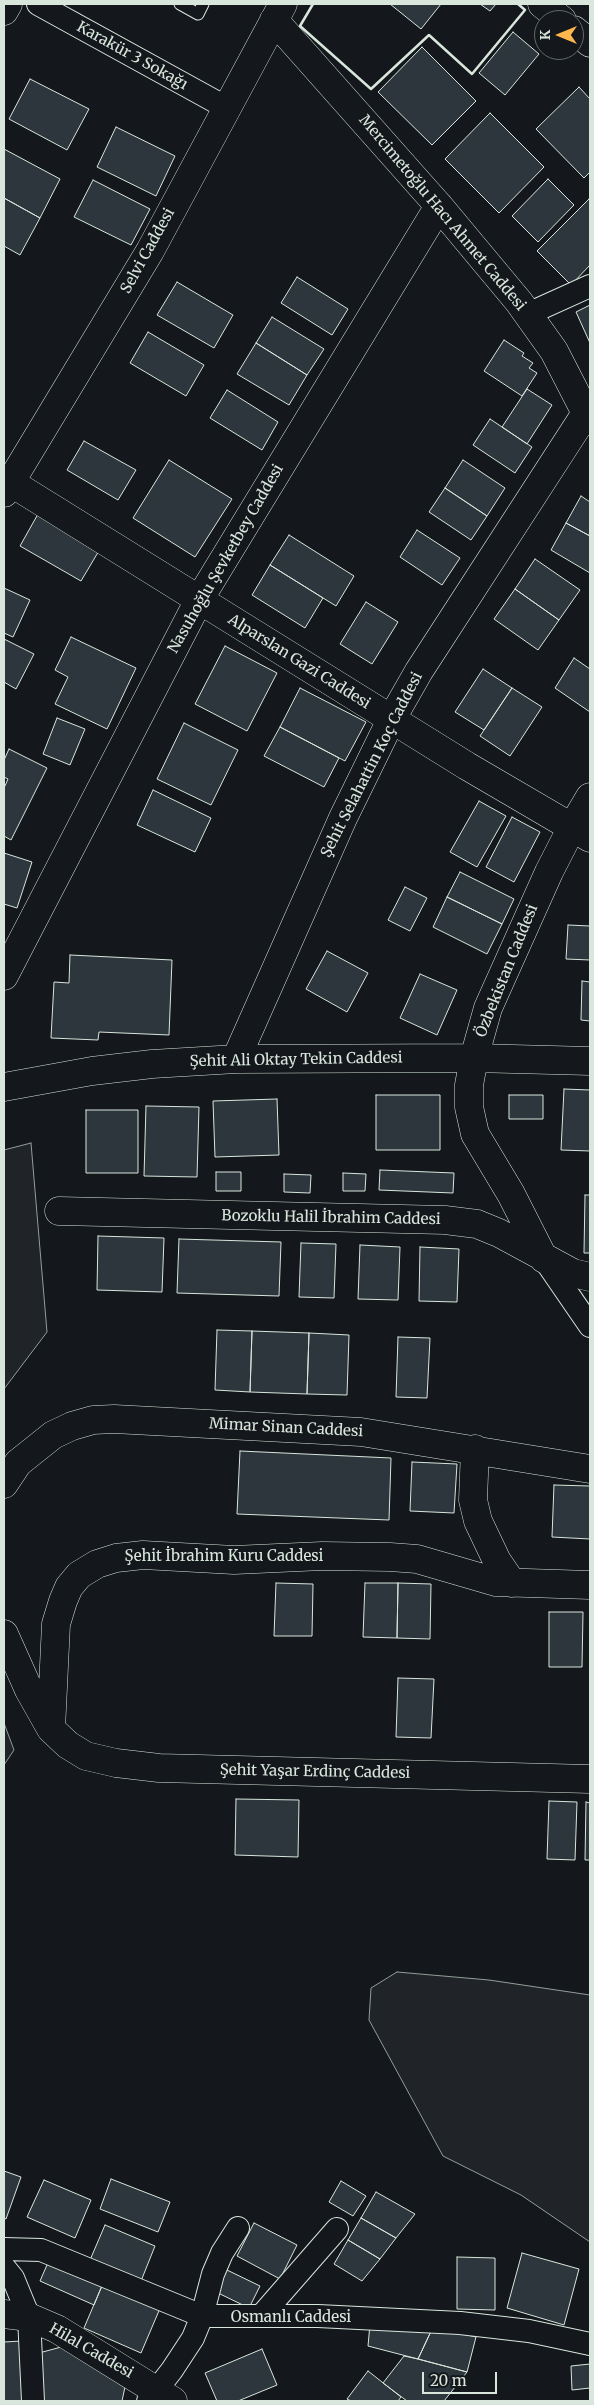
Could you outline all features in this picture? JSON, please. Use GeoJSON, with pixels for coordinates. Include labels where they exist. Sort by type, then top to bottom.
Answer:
{"type":"FeatureCollection","features":[{"type":"Feature","properties":{"kind":"street"},"geometry":{"type":"LineString","coordinates":[[4,11],[8,4]]}},
{"type":"Feature","properties":{"kind":"street","name":"Karakür 3 Sokağı"},"geometry":{"type":"LineString","coordinates":[[38,4],[227,108]]}},
{"type":"Feature","properties":{"kind":"street","name":"Selvi Caddesi"},"geometry":{"type":"LineString","coordinates":[[7,488],[150,251],[278,12]]}},
{"type":"Feature","properties":{"kind":"street","name":"Mercimetoğlu Hacı Ahmet Caddesi"},"geometry":{"type":"LineString","coordinates":[[278,12],[528,314],[554,351],[588,417]]}},
{"type":"Feature","properties":{"kind":"street","name":"Nasuhoğlu Şevketbey Caddesi"},"geometry":{"type":"LineString","coordinates":[[4,976],[199,600],[439,206]]}},
{"type":"Feature","properties":{"kind":"street"},"geometry":{"type":"LineString","coordinates":[[528,314],[590,286]]}},
{"type":"Feature","properties":{"kind":"street","name":"Şehit Selahattin Koç Caddesi"},"geometry":{"type":"LineString","coordinates":[[236,1058],[343,818],[391,720],[419,671],[588,417]]}},
{"type":"Feature","properties":{"kind":"street","name":"Alparslan Gazi Caddesi"},"geometry":{"type":"LineString","coordinates":[[7,488],[199,600],[391,720],[580,833]]}},
{"type":"Feature","properties":{"kind":"street","name":"Özbekistan Caddesi"},"geometry":{"type":"LineString","coordinates":[[544,1259],[511,1194],[475,1134],[469,1107],[469,1085],[474,1058],[488,1008],[524,924],[580,833],[590,797]]}},
{"type":"Feature","properties":{"kind":"street","name":"Şehit Ali Oktay Tekin Caddesi"},"geometry":{"type":"LineString","coordinates":[[4,1087],[92,1071],[152,1064],[236,1058],[474,1058],[590,1061]]}},
{"type":"Feature","properties":{"kind":"street","name":"Bozoklu Halil İbrahim Caddesi"},"geometry":{"type":"LineString","coordinates":[[59,1211],[445,1220],[477,1224],[499,1233],[573,1273],[590,1277]]}},
{"type":"Feature","properties":{"kind":"street"},"geometry":{"type":"LineString","coordinates":[[544,1259],[590,1326]]}},
{"type":"Feature","properties":{"kind":"street","name":"Mimar Sinan Caddesi"},"geometry":{"type":"LineString","coordinates":[[4,1484],[18,1463],[40,1444],[72,1426],[93,1420],[114,1419],[361,1432],[590,1469]]}},
{"type":"Feature","properties":{"kind":"street"},"geometry":{"type":"LineString","coordinates":[[475,1450],[473,1500],[478,1521],[497,1561],[512,1583]]}},
{"type":"Feature","properties":{"kind":"street","name":"Şehit İbrahim Kuru Caddesi"},"geometry":{"type":"LineString","coordinates":[[51,1729],[56,1633],[63,1600],[68,1587],[79,1575],[97,1564],[116,1558],[143,1555],[234,1560],[322,1556],[390,1557],[417,1559],[496,1582],[590,1586]]}},
{"type":"Feature","properties":{"kind":"street"},"geometry":{"type":"LineString","coordinates":[[4,1634],[29,1690],[51,1729]]}},
{"type":"Feature","properties":{"kind":"street","name":"Şehit Yaşar Erdinç Caddesi"},"geometry":{"type":"LineString","coordinates":[[51,1729],[68,1745],[86,1756],[116,1763],[159,1768],[590,1779]]}},
{"type":"Feature","properties":{"kind":"street"},"geometry":{"type":"LineString","coordinates":[[159,2398],[192,2338],[202,2316],[213,2274],[222,2253],[238,2228]]}},
{"type":"Feature","properties":{"kind":"street"},"geometry":{"type":"LineString","coordinates":[[261,2316],[337,2229]]}},
{"type":"Feature","properties":{"kind":"street","name":"Osmanlı Caddesi"},"geometry":{"type":"LineString","coordinates":[[4,2249],[41,2250],[202,2316],[318,2316],[460,2323],[530,2330],[590,2344]]}},
{"type":"Feature","properties":{"kind":"street"},"geometry":{"type":"LineString","coordinates":[[4,2266],[13,2278],[16,2315],[33,2401]]}},
{"type":"Feature","properties":{"kind":"street","name":"Hilal Caddesi"},"geometry":{"type":"LineString","coordinates":[[16,2315],[57,2329],[159,2398]]}},
{"type":"Feature","properties":{"kind":"lane"},"geometry":{"type":"LineString","coordinates":[[180,4],[198,14],[203,4]]}},
{"type":"Feature","properties":{"kind":"shaded area"},"geometry":{"type":"Polygon","coordinates":[[[31,1143],[47,1332],[4,1389],[4,1150],[31,1143]]]}},
{"type":"Feature","properties":{"kind":"shaded area"},"geometry":{"type":"Polygon","coordinates":[[[4,1723],[14,1750],[4,1765],[4,1723]]]}},
{"type":"Feature","properties":{"kind":"shaded area"},"geometry":{"type":"Polygon","coordinates":[[[397,1972],[489,1980],[590,1995],[590,2242],[521,2195],[443,2156],[369,2020],[371,1988],[397,1972]]]}},
{"type":"Feature","properties":{"kind":"building"},"geometry":{"type":"Polygon","coordinates":[[[390,4],[441,4],[421,29],[390,4]]]}},
{"type":"Feature","properties":{"kind":"building"},"geometry":{"type":"Polygon","coordinates":[[[480,4],[496,4],[490,11],[480,4]]]}},
{"type":"Feature","properties":{"kind":"building"},"geometry":{"type":"Polygon","coordinates":[[[513,32],[534,50],[534,60],[505,95],[479,73],[513,32]]]}},
{"type":"Feature","properties":{"kind":"building"},"geometry":{"type":"Polygon","coordinates":[[[422,47],[476,101],[432,145],[378,92],[422,47]]]}},
{"type":"Feature","properties":{"kind":"building"},"geometry":{"type":"Polygon","coordinates":[[[30,79],[89,109],[67,150],[9,119],[30,79]]]}},
{"type":"Feature","properties":{"kind":"building"},"geometry":{"type":"Polygon","coordinates":[[[579,87],[590,99],[590,172],[584,178],[536,129],[579,87]]]}},
{"type":"Feature","properties":{"kind":"building"},"geometry":{"type":"Polygon","coordinates":[[[490,113],[544,167],[499,213],[445,159],[490,113]]]}},
{"type":"Feature","properties":{"kind":"building"},"geometry":{"type":"Polygon","coordinates":[[[116,127],[175,156],[156,196],[97,167],[116,127]]]}},
{"type":"Feature","properties":{"kind":"building"},"geometry":{"type":"Polygon","coordinates":[[[4,149],[60,179],[40,218],[4,198],[4,149]]]}},
{"type":"Feature","properties":{"kind":"building"},"geometry":{"type":"Polygon","coordinates":[[[548,179],[574,205],[538,242],[512,216],[548,179]]]}},
{"type":"Feature","properties":{"kind":"building"},"geometry":{"type":"Polygon","coordinates":[[[93,180],[150,209],[131,245],[74,217],[93,180]]]}},
{"type":"Feature","properties":{"kind":"building"},"geometry":{"type":"Polygon","coordinates":[[[4,198],[40,218],[20,255],[4,246],[4,198]]]}},
{"type":"Feature","properties":{"kind":"building"},"geometry":{"type":"Polygon","coordinates":[[[589,199],[590,265],[571,285],[537,251],[589,199]]]}},
{"type":"Feature","properties":{"kind":"building"},"geometry":{"type":"Polygon","coordinates":[[[297,277],[348,309],[332,335],[281,303],[297,277]]]}},
{"type":"Feature","properties":{"kind":"building"},"geometry":{"type":"Polygon","coordinates":[[[177,282],[233,315],[214,348],[157,315],[177,282]]]}},
{"type":"Feature","properties":{"kind":"building"},"geometry":{"type":"Polygon","coordinates":[[[590,305],[590,343],[576,312],[590,305]]]}},
{"type":"Feature","properties":{"kind":"building"},"geometry":{"type":"Polygon","coordinates":[[[272,317],[324,349],[307,375],[256,343],[272,317]]]}},
{"type":"Feature","properties":{"kind":"building"},"geometry":{"type":"Polygon","coordinates":[[[148,332],[204,365],[186,396],[130,363],[148,332]]]}},
{"type":"Feature","properties":{"kind":"building"},"geometry":{"type":"Polygon","coordinates":[[[504,340],[524,353],[522,356],[533,363],[529,368],[537,373],[522,396],[484,371],[504,340]]]}},
{"type":"Feature","properties":{"kind":"building"},"geometry":{"type":"Polygon","coordinates":[[[256,343],[307,375],[289,405],[237,374],[256,343]]]}},
{"type":"Feature","properties":{"kind":"building"},"geometry":{"type":"Polygon","coordinates":[[[527,389],[552,405],[527,444],[502,427],[527,389]]]}},
{"type":"Feature","properties":{"kind":"building"},"geometry":{"type":"Polygon","coordinates":[[[227,390],[278,422],[262,450],[210,418],[227,390]]]}},
{"type":"Feature","properties":{"kind":"building"},"geometry":{"type":"Polygon","coordinates":[[[490,419],[532,447],[515,473],[473,445],[490,419]]]}},
{"type":"Feature","properties":{"kind":"building"},"geometry":{"type":"Polygon","coordinates":[[[84,441],[136,470],[118,500],[67,470],[84,441]]]}},
{"type":"Feature","properties":{"kind":"building"},"geometry":{"type":"Polygon","coordinates":[[[169,460],[232,499],[195,557],[133,518],[169,460]]]}},
{"type":"Feature","properties":{"kind":"building"},"geometry":{"type":"Polygon","coordinates":[[[463,460],[505,488],[487,516],[445,488],[463,460]]]}},
{"type":"Feature","properties":{"kind":"building"},"geometry":{"type":"Polygon","coordinates":[[[445,488],[487,516],[471,540],[429,512],[445,488]]]}},
{"type":"Feature","properties":{"kind":"building"},"geometry":{"type":"Polygon","coordinates":[[[581,496],[590,502],[590,536],[566,523],[581,496]]]}},
{"type":"Feature","properties":{"kind":"building"},"geometry":{"type":"Polygon","coordinates":[[[38,514],[100,549],[81,581],[20,546],[38,514]]]}},
{"type":"Feature","properties":{"kind":"building"},"geometry":{"type":"Polygon","coordinates":[[[566,523],[590,536],[590,573],[551,550],[566,523]]]}},
{"type":"Feature","properties":{"kind":"building"},"geometry":{"type":"Polygon","coordinates":[[[417,530],[460,558],[442,585],[400,557],[417,530]]]}},
{"type":"Feature","properties":{"kind":"building"},"geometry":{"type":"Polygon","coordinates":[[[289,535],[354,576],[336,606],[270,565],[289,535]]]}},
{"type":"Feature","properties":{"kind":"building"},"geometry":{"type":"Polygon","coordinates":[[[535,559],[580,590],[559,620],[515,589],[535,559]]]}},
{"type":"Feature","properties":{"kind":"building"},"geometry":{"type":"Polygon","coordinates":[[[270,565],[323,598],[305,628],[252,595],[270,565]]]}},
{"type":"Feature","properties":{"kind":"building"},"geometry":{"type":"Polygon","coordinates":[[[4,588],[30,600],[13,637],[4,633],[4,588]]]}},
{"type":"Feature","properties":{"kind":"building"},"geometry":{"type":"Polygon","coordinates":[[[515,589],[559,620],[538,650],[494,619],[515,589]]]}},
{"type":"Feature","properties":{"kind":"building"},"geometry":{"type":"Polygon","coordinates":[[[366,602],[398,622],[372,664],[340,644],[366,602]]]}},
{"type":"Feature","properties":{"kind":"building"},"geometry":{"type":"Polygon","coordinates":[[[71,637],[136,668],[107,729],[55,704],[68,677],[55,670],[71,637]]]}},
{"type":"Feature","properties":{"kind":"building"},"geometry":{"type":"Polygon","coordinates":[[[4,639],[34,654],[16,689],[4,682],[4,639]]]}},
{"type":"Feature","properties":{"kind":"building"},"geometry":{"type":"Polygon","coordinates":[[[225,646],[277,673],[247,731],[195,704],[225,646]]]}},
{"type":"Feature","properties":{"kind":"building"},"geometry":{"type":"Polygon","coordinates":[[[574,658],[590,669],[590,712],[555,688],[574,658]]]}},
{"type":"Feature","properties":{"kind":"building"},"geometry":{"type":"Polygon","coordinates":[[[483,669],[512,688],[484,730],[455,712],[483,669]]]}},
{"type":"Feature","properties":{"kind":"building"},"geometry":{"type":"Polygon","coordinates":[[[300,688],[366,722],[345,761],[280,727],[300,688]]]}},
{"type":"Feature","properties":{"kind":"building"},"geometry":{"type":"Polygon","coordinates":[[[512,688],[542,707],[510,756],[480,736],[512,688]]]}},
{"type":"Feature","properties":{"kind":"building"},"geometry":{"type":"Polygon","coordinates":[[[57,718],[85,729],[70,765],[43,754],[57,718]]]}},
{"type":"Feature","properties":{"kind":"building"},"geometry":{"type":"Polygon","coordinates":[[[184,723],[238,750],[211,805],[157,779],[184,723]]]}},
{"type":"Feature","properties":{"kind":"building"},"geometry":{"type":"Polygon","coordinates":[[[280,727],[339,758],[324,787],[264,756],[280,727]]]}},
{"type":"Feature","properties":{"kind":"building"},"geometry":{"type":"Polygon","coordinates":[[[9,749],[47,768],[11,840],[4,836],[4,788],[8,779],[4,777],[4,760],[9,749]]]}},
{"type":"Feature","properties":{"kind":"building"},"geometry":{"type":"Polygon","coordinates":[[[153,790],[211,818],[195,852],[137,825],[153,790]]]}},
{"type":"Feature","properties":{"kind":"building"},"geometry":{"type":"Polygon","coordinates":[[[479,801],[506,816],[477,867],[450,852],[479,801]]]}},
{"type":"Feature","properties":{"kind":"building"},"geometry":{"type":"Polygon","coordinates":[[[512,817],[540,832],[514,882],[486,867],[512,817]]]}},
{"type":"Feature","properties":{"kind":"building"},"geometry":{"type":"Polygon","coordinates":[[[4,853],[32,862],[17,908],[4,904],[4,853]]]}},
{"type":"Feature","properties":{"kind":"building"},"geometry":{"type":"Polygon","coordinates":[[[460,872],[514,899],[502,924],[447,897],[460,872]]]}},
{"type":"Feature","properties":{"kind":"building"},"geometry":{"type":"Polygon","coordinates":[[[405,887],[427,898],[410,931],[388,920],[405,887]]]}},
{"type":"Feature","properties":{"kind":"building"},"geometry":{"type":"Polygon","coordinates":[[[447,897],[502,924],[487,954],[433,927],[447,897]]]}},
{"type":"Feature","properties":{"kind":"building"},"geometry":{"type":"Polygon","coordinates":[[[568,925],[590,926],[590,960],[566,959],[568,925]]]}},
{"type":"Feature","properties":{"kind":"building"},"geometry":{"type":"Polygon","coordinates":[[[327,951],[368,973],[347,1012],[306,989],[327,951]]]}},
{"type":"Feature","properties":{"kind":"building"},"geometry":{"type":"Polygon","coordinates":[[[70,955],[172,960],[169,1035],[99,1032],[98,1040],[51,1038],[54,982],[69,983],[70,955]]]}},
{"type":"Feature","properties":{"kind":"building"},"geometry":{"type":"Polygon","coordinates":[[[420,974],[457,990],[437,1035],[400,1018],[420,974]]]}},
{"type":"Feature","properties":{"kind":"building"},"geometry":{"type":"Polygon","coordinates":[[[582,981],[590,982],[590,1021],[581,1020],[582,981]]]}},
{"type":"Feature","properties":{"kind":"building"},"geometry":{"type":"Polygon","coordinates":[[[564,1089],[590,1090],[590,1151],[561,1150],[564,1089]]]}},
{"type":"Feature","properties":{"kind":"building"},"geometry":{"type":"Polygon","coordinates":[[[376,1095],[440,1095],[440,1150],[376,1150],[376,1095]]]}},
{"type":"Feature","properties":{"kind":"building"},"geometry":{"type":"Polygon","coordinates":[[[509,1095],[543,1095],[543,1119],[509,1119],[509,1095]]]}},
{"type":"Feature","properties":{"kind":"building"},"geometry":{"type":"Polygon","coordinates":[[[277,1099],[279,1155],[215,1157],[213,1101],[277,1099]]]}},
{"type":"Feature","properties":{"kind":"building"},"geometry":{"type":"Polygon","coordinates":[[[146,1106],[199,1107],[197,1177],[144,1176],[146,1106]]]}},
{"type":"Feature","properties":{"kind":"building"},"geometry":{"type":"Polygon","coordinates":[[[86,1110],[138,1110],[138,1173],[86,1173],[86,1110]]]}},
{"type":"Feature","properties":{"kind":"building"},"geometry":{"type":"Polygon","coordinates":[[[380,1170],[454,1173],[453,1193],[379,1190],[380,1170]]]}},
{"type":"Feature","properties":{"kind":"building"},"geometry":{"type":"Polygon","coordinates":[[[216,1172],[241,1172],[241,1191],[216,1191],[216,1172]]]}},
{"type":"Feature","properties":{"kind":"building"},"geometry":{"type":"Polygon","coordinates":[[[343,1173],[366,1174],[365,1191],[343,1191],[343,1173]]]}},
{"type":"Feature","properties":{"kind":"building"},"geometry":{"type":"Polygon","coordinates":[[[284,1174],[311,1175],[310,1193],[284,1192],[284,1174]]]}},
{"type":"Feature","properties":{"kind":"building"},"geometry":{"type":"Polygon","coordinates":[[[585,1195],[590,1195],[590,1253],[584,1253],[585,1195]]]}},
{"type":"Feature","properties":{"kind":"building"},"geometry":{"type":"Polygon","coordinates":[[[98,1236],[164,1238],[162,1292],[97,1290],[98,1236]]]}},
{"type":"Feature","properties":{"kind":"building"},"geometry":{"type":"Polygon","coordinates":[[[179,1239],[281,1242],[279,1296],[177,1293],[179,1239]]]}},
{"type":"Feature","properties":{"kind":"building"},"geometry":{"type":"Polygon","coordinates":[[[301,1243],[336,1244],[334,1298],[299,1297],[301,1243]]]}},
{"type":"Feature","properties":{"kind":"building"},"geometry":{"type":"Polygon","coordinates":[[[360,1245],[400,1247],[398,1300],[358,1299],[360,1245]]]}},
{"type":"Feature","properties":{"kind":"building"},"geometry":{"type":"Polygon","coordinates":[[[420,1247],[459,1249],[457,1302],[419,1301],[420,1247]]]}},
{"type":"Feature","properties":{"kind":"building"},"geometry":{"type":"Polygon","coordinates":[[[217,1330],[252,1331],[250,1392],[215,1390],[217,1330]]]}},
{"type":"Feature","properties":{"kind":"building"},"geometry":{"type":"Polygon","coordinates":[[[252,1331],[309,1333],[307,1394],[250,1392],[252,1331]]]}},
{"type":"Feature","properties":{"kind":"building"},"geometry":{"type":"Polygon","coordinates":[[[309,1333],[349,1335],[347,1395],[307,1394],[309,1333]]]}},
{"type":"Feature","properties":{"kind":"building"},"geometry":{"type":"Polygon","coordinates":[[[398,1337],[430,1338],[427,1398],[396,1397],[398,1337]]]}},
{"type":"Feature","properties":{"kind":"building"},"geometry":{"type":"Polygon","coordinates":[[[240,1451],[391,1458],[389,1520],[237,1514],[240,1451]]]}},
{"type":"Feature","properties":{"kind":"building"},"geometry":{"type":"Polygon","coordinates":[[[412,1462],[457,1464],[454,1513],[410,1511],[412,1462]]]}},
{"type":"Feature","properties":{"kind":"building"},"geometry":{"type":"Polygon","coordinates":[[[554,1485],[590,1486],[590,1539],[552,1537],[554,1485]]]}},
{"type":"Feature","properties":{"kind":"building"},"geometry":{"type":"Polygon","coordinates":[[[276,1583],[313,1584],[312,1636],[274,1636],[276,1583]]]}},
{"type":"Feature","properties":{"kind":"building"},"geometry":{"type":"Polygon","coordinates":[[[365,1583],[398,1583],[397,1638],[363,1637],[365,1583]]]}},
{"type":"Feature","properties":{"kind":"building"},"geometry":{"type":"Polygon","coordinates":[[[398,1583],[431,1584],[430,1639],[397,1638],[398,1583]]]}},
{"type":"Feature","properties":{"kind":"building"},"geometry":{"type":"Polygon","coordinates":[[[549,1612],[583,1612],[582,1667],[549,1667],[549,1612]]]}},
{"type":"Feature","properties":{"kind":"building"},"geometry":{"type":"Polygon","coordinates":[[[398,1678],[434,1679],[431,1738],[396,1737],[398,1678]]]}},
{"type":"Feature","properties":{"kind":"building"},"geometry":{"type":"Polygon","coordinates":[[[236,1799],[299,1800],[298,1857],[235,1855],[236,1799]]]}},
{"type":"Feature","properties":{"kind":"building"},"geometry":{"type":"Polygon","coordinates":[[[549,1801],[577,1802],[575,1860],[547,1859],[549,1801]]]}},
{"type":"Feature","properties":{"kind":"building"},"geometry":{"type":"Polygon","coordinates":[[[586,1802],[590,1803],[590,1860],[585,1860],[586,1802]]]}},
{"type":"Feature","properties":{"kind":"building"},"geometry":{"type":"Polygon","coordinates":[[[4,2171],[21,2177],[6,2219],[4,2218],[4,2171]]]}},
{"type":"Feature","properties":{"kind":"building"},"geometry":{"type":"Polygon","coordinates":[[[111,2179],[170,2202],[158,2232],[100,2209],[111,2179]]]}},
{"type":"Feature","properties":{"kind":"building"},"geometry":{"type":"Polygon","coordinates":[[[44,2180],[91,2200],[75,2238],[27,2217],[44,2180]]]}},
{"type":"Feature","properties":{"kind":"building"},"geometry":{"type":"Polygon","coordinates":[[[341,2181],[366,2196],[353,2216],[329,2202],[341,2181]]]}},
{"type":"Feature","properties":{"kind":"building"},"geometry":{"type":"Polygon","coordinates":[[[376,2192],[415,2214],[396,2238],[361,2218],[376,2192]]]}},
{"type":"Feature","properties":{"kind":"building"},"geometry":{"type":"Polygon","coordinates":[[[361,2218],[396,2238],[380,2259],[348,2240],[361,2218]]]}},
{"type":"Feature","properties":{"kind":"building"},"geometry":{"type":"Polygon","coordinates":[[[254,2223],[297,2245],[280,2279],[237,2256],[254,2223]]]}},
{"type":"Feature","properties":{"kind":"building"},"geometry":{"type":"Polygon","coordinates":[[[105,2225],[155,2246],[141,2281],[90,2260],[105,2225]]]}},
{"type":"Feature","properties":{"kind":"building"},"geometry":{"type":"Polygon","coordinates":[[[348,2240],[380,2259],[362,2281],[334,2264],[348,2240]]]}},
{"type":"Feature","properties":{"kind":"building"},"geometry":{"type":"Polygon","coordinates":[[[522,2253],[579,2269],[564,2325],[507,2308],[522,2253]]]}},
{"type":"Feature","properties":{"kind":"building"},"geometry":{"type":"Polygon","coordinates":[[[457,2257],[495,2258],[495,2310],[457,2309],[457,2257]]]}},
{"type":"Feature","properties":{"kind":"building"},"geometry":{"type":"Polygon","coordinates":[[[50,2258],[104,2281],[94,2305],[40,2281],[50,2258]]]}},
{"type":"Feature","properties":{"kind":"building"},"geometry":{"type":"Polygon","coordinates":[[[227,2270],[260,2286],[249,2308],[216,2292],[227,2270]]]}},
{"type":"Feature","properties":{"kind":"building"},"geometry":{"type":"Polygon","coordinates":[[[104,2281],[161,2306],[141,2353],[84,2328],[104,2281]]]}},
{"type":"Feature","properties":{"kind":"building"},"geometry":{"type":"Polygon","coordinates":[[[370,2324],[433,2327],[418,2359],[368,2346],[370,2324]]]}},
{"type":"Feature","properties":{"kind":"building"},"geometry":{"type":"Polygon","coordinates":[[[433,2327],[476,2337],[467,2372],[418,2359],[433,2327]]]}},
{"type":"Feature","properties":{"kind":"building"},"geometry":{"type":"Polygon","coordinates":[[[22,2341],[26,2401],[4,2401],[4,2342],[22,2341]]]}},
{"type":"Feature","properties":{"kind":"building"},"geometry":{"type":"Polygon","coordinates":[[[65,2346],[126,2382],[122,2401],[41,2401],[39,2353],[65,2346]]]}},
{"type":"Feature","properties":{"kind":"building"},"geometry":{"type":"Polygon","coordinates":[[[262,2349],[277,2385],[238,2401],[217,2401],[205,2373],[262,2349]]]}},
{"type":"Feature","properties":{"kind":"building"},"geometry":{"type":"Polygon","coordinates":[[[404,2356],[467,2372],[444,2401],[407,2401],[383,2383],[404,2356]]]}},
{"type":"Feature","properties":{"kind":"building"},"geometry":{"type":"Polygon","coordinates":[[[590,2364],[590,2388],[572,2390],[571,2366],[590,2364]]]}},
{"type":"Feature","properties":{"kind":"building"},"geometry":{"type":"Polygon","coordinates":[[[368,2371],[401,2397],[398,2401],[351,2401],[347,2399],[368,2371]]]}},
{"type":"Feature","properties":{"kind":"wall"},"geometry":{"type":"LineString","coordinates":[[313,4],[300,26],[371,89],[429,35],[472,74],[525,10],[518,4]]}}]}
